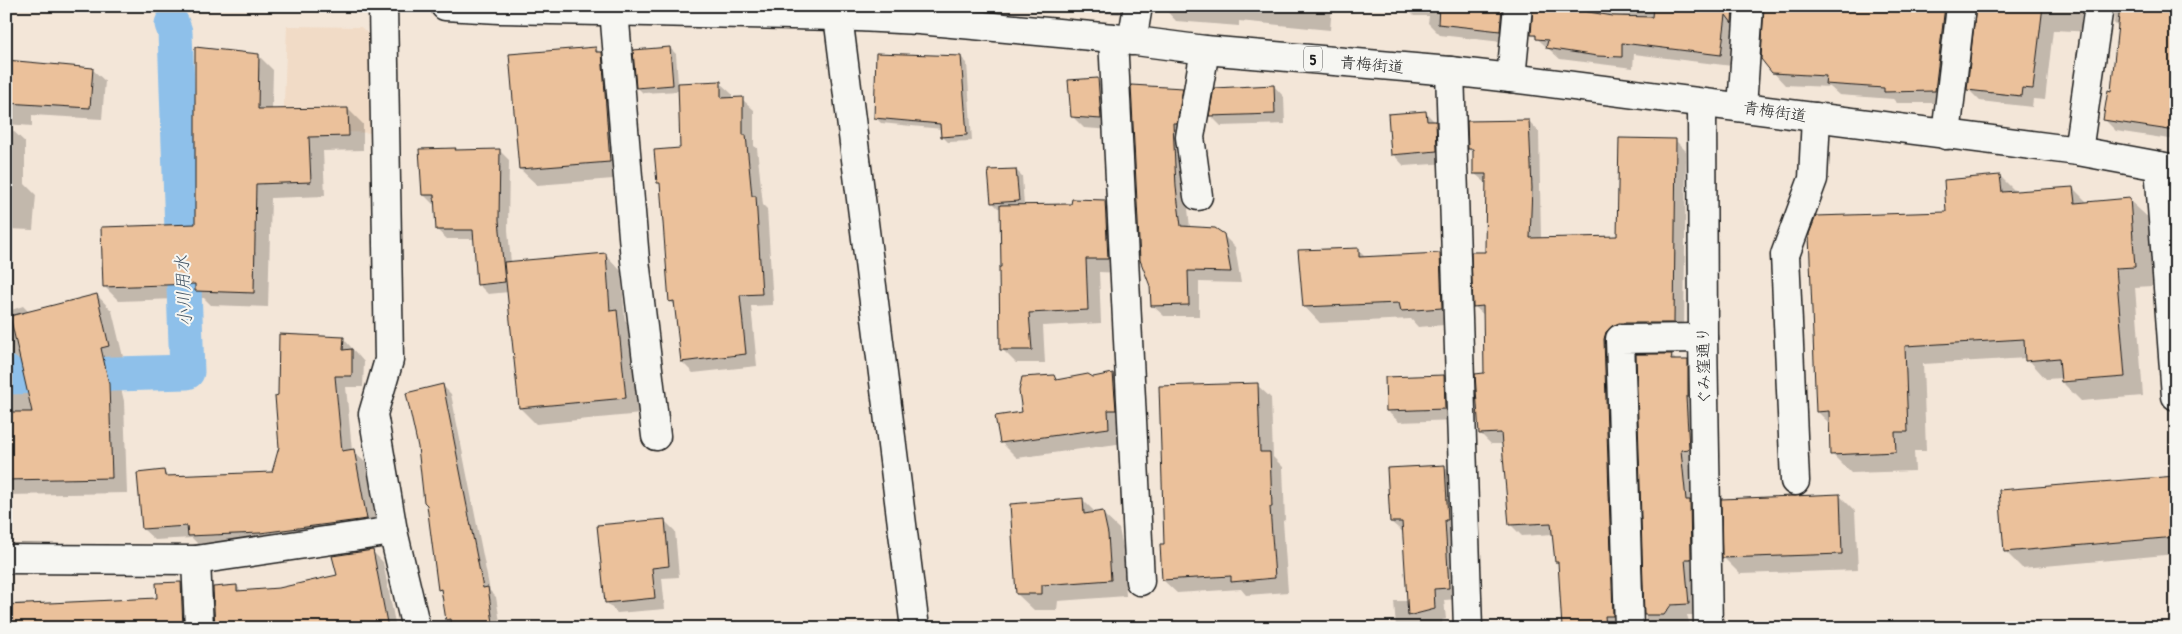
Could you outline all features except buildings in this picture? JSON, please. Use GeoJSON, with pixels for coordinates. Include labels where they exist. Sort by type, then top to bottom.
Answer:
{"type":"FeatureCollection","features":[{"type":"Feature","properties":{"kind":"street"},"geometry":{"type":"LineString","coordinates":[[383,6],[389,360],[373,414],[393,531],[416,628]]}},
{"type":"Feature","properties":{"kind":"street","name":"青梅街道"},"geometry":{"type":"LineString","coordinates":[[445,6],[499,9],[838,16],[919,13],[1205,50],[1511,78],[2078,151],[2168,168]]}},
{"type":"Feature","properties":{"kind":"street"},"geometry":{"type":"LineString","coordinates":[[1138,6],[1123,39],[1140,581]]}},
{"type":"Feature","properties":{"kind":"street"},"geometry":{"type":"LineString","coordinates":[[1511,78],[1518,6]]}},
{"type":"Feature","properties":{"kind":"street"},"geometry":{"type":"LineString","coordinates":[[1742,107],[1749,6]]}},
{"type":"Feature","properties":{"kind":"street"},"geometry":{"type":"LineString","coordinates":[[1946,135],[1961,6]]}},
{"type":"Feature","properties":{"kind":"street"},"geometry":{"type":"LineString","coordinates":[[2078,151],[2099,6]]}},
{"type":"Feature","properties":{"kind":"street"},"geometry":{"type":"LineString","coordinates":[[614,10],[635,260],[656,436]]}},
{"type":"Feature","properties":{"kind":"street"},"geometry":{"type":"LineString","coordinates":[[838,16],[915,628]]}},
{"type":"Feature","properties":{"kind":"street"},"geometry":{"type":"LineString","coordinates":[[1198,196],[1190,137],[1205,50]]}},
{"type":"Feature","properties":{"kind":"street"},"geometry":{"type":"LineString","coordinates":[[1450,71],[1468,628]]}},
{"type":"Feature","properties":{"kind":"street","name":"ぐみ窪通り"},"geometry":{"type":"LineString","coordinates":[[1702,104],[1703,338],[1708,628]]}},
{"type":"Feature","properties":{"kind":"street"},"geometry":{"type":"LineString","coordinates":[[1794,481],[1785,255],[1812,179],[1816,117]]}},
{"type":"Feature","properties":{"kind":"street"},"geometry":{"type":"LineString","coordinates":[[2168,168],[2176,396]]}},
{"type":"Feature","properties":{"kind":"street"},"geometry":{"type":"LineString","coordinates":[[1628,628],[1620,339],[1703,338]]}},
{"type":"Feature","properties":{"kind":"street"},"geometry":{"type":"LineString","coordinates":[[6,559],[196,560],[393,531]]}},
{"type":"Feature","properties":{"kind":"street"},"geometry":{"type":"LineString","coordinates":[[196,560],[199,628]]}},
{"type":"Feature","properties":{"kind":"shaded area"},"geometry":{"type":"Polygon","coordinates":[[[287,26],[361,27],[377,42],[376,133],[283,130],[287,26]]]}},
{"type":"Feature","properties":{"kind":"waterway","name":"小川用水"},"geometry":{"type":"LineString","coordinates":[[6,372],[8,377],[187,372],[175,32],[172,24]]}}]}
